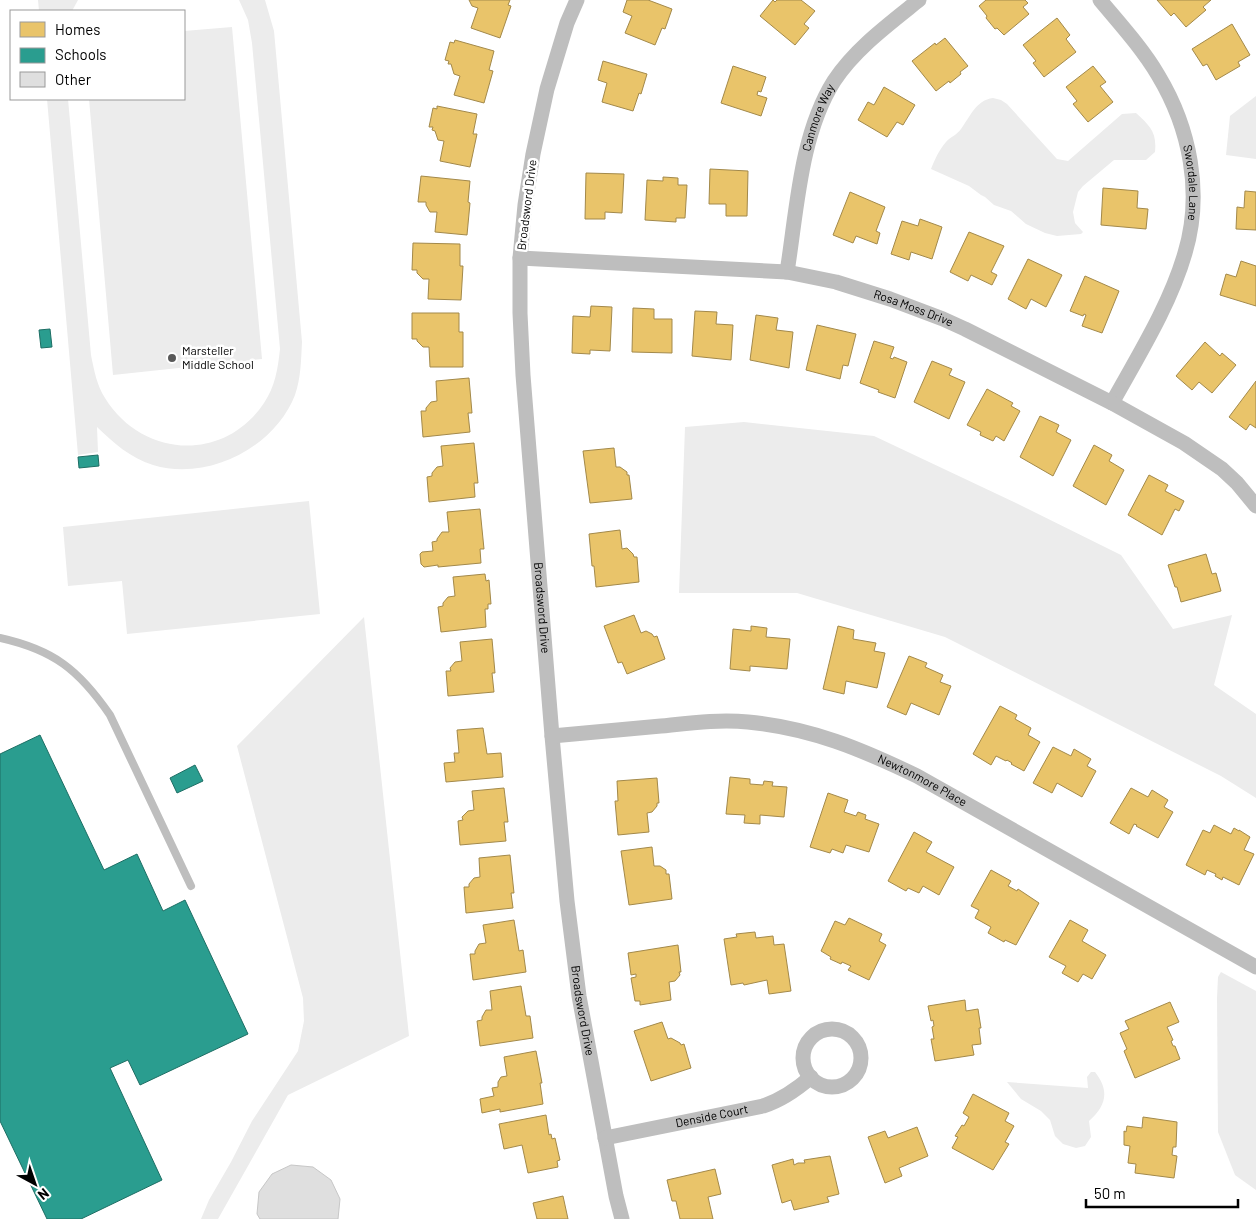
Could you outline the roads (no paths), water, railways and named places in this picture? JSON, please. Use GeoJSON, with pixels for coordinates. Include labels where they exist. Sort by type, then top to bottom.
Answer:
{"type":"FeatureCollection","features":[{"type":"Feature","properties":{"kind":"street","name":"Broadsword Drive"},"geometry":{"type":"LineString","coordinates":[[577,0],[567,23],[547,89],[525,205],[520,258],[520,314],[523,375],[567,901],[578,996],[622,1219]]}},
{"type":"Feature","properties":{"kind":"street","name":"Canmore Way"},"geometry":{"type":"LineString","coordinates":[[787,272],[808,141],[820,110],[835,81],[858,52],[919,0]]}},
{"type":"Feature","properties":{"kind":"street","name":"Swordale Lane"},"geometry":{"type":"LineString","coordinates":[[1100,0],[1138,46],[1157,74],[1182,124],[1189,152],[1193,208],[1189,237],[1178,275],[1150,333],[1112,403]]}},
{"type":"Feature","properties":{"kind":"street","name":"Rosa Moss Drive"},"geometry":{"type":"LineString","coordinates":[[520,258],[787,272],[836,282],[890,299],[943,319],[1163,430],[1207,458],[1237,483],[1256,506]]}},
{"type":"Feature","properties":{"kind":"street","name":"Newtonmore Place"},"geometry":{"type":"LineString","coordinates":[[552,736],[700,722],[748,722],[831,738],[874,755],[916,776],[1256,968]]}},
{"type":"Feature","properties":{"kind":"street","name":"Denside Court"},"geometry":{"type":"LineString","coordinates":[[605,1138],[763,1106],[797,1090],[811,1078]]}},
{"type":"Feature","properties":{"kind":"lane"},"geometry":{"type":"LineString","coordinates":[[0,638],[23,643],[50,654],[73,671],[94,692],[110,715],[191,886]]}},
{"type":"Feature","properties":{"kind":"place","name":"Marsteller Middle School"},"geometry":{"type":"Point","coordinates":[172,358]}}]}
